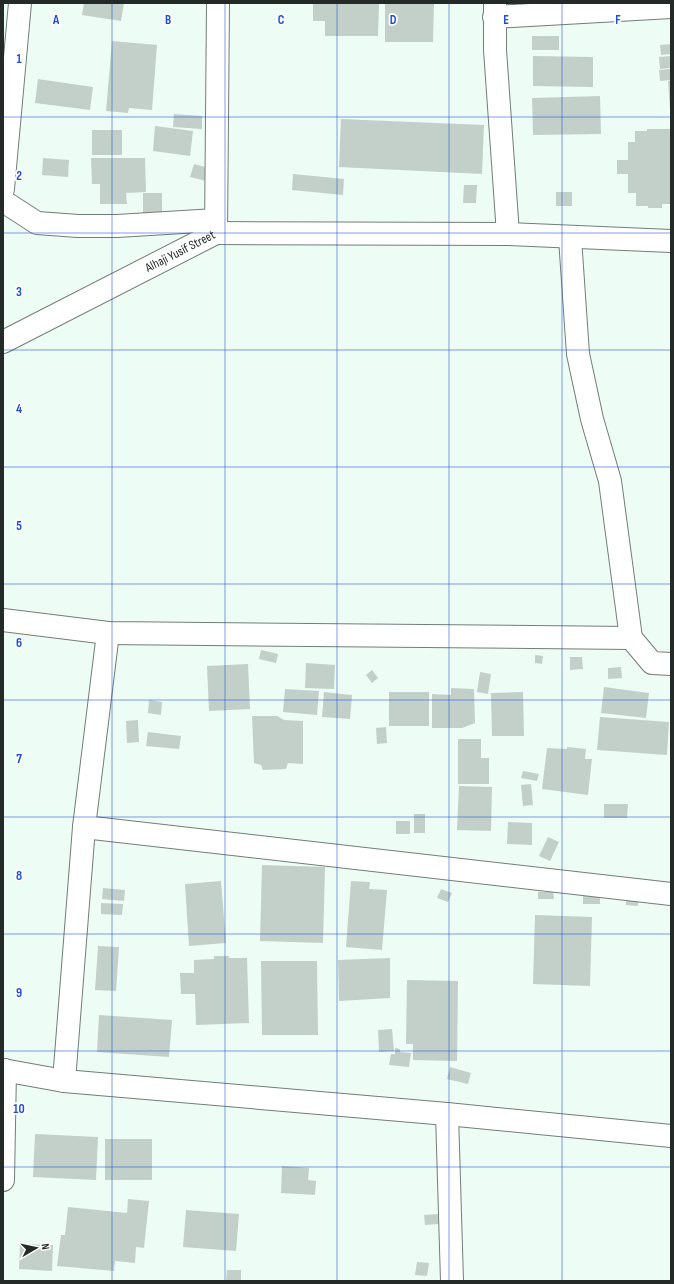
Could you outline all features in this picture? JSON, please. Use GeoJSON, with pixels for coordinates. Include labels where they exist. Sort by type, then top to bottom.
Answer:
{"type":"FeatureCollection","features":[{"type":"Feature","properties":{"kind":"street"},"geometry":{"type":"LineString","coordinates":[[3,189],[20,3]]}},
{"type":"Feature","properties":{"kind":"street","name":"Alhaji Yusif Street"},"geometry":{"type":"LineString","coordinates":[[3,342],[216,227],[218,3]]}},
{"type":"Feature","properties":{"kind":"street"},"geometry":{"type":"LineString","coordinates":[[508,234],[495,50],[495,10],[671,7]]}},
{"type":"Feature","properties":{"kind":"street"},"geometry":{"type":"LineString","coordinates":[[3,201],[37,223],[78,226],[216,227],[508,234],[570,238],[671,241]]}},
{"type":"Feature","properties":{"kind":"street"},"geometry":{"type":"LineString","coordinates":[[570,238],[578,354],[592,419],[610,481],[631,638],[652,663],[671,664]]}},
{"type":"Feature","properties":{"kind":"street"},"geometry":{"type":"LineString","coordinates":[[3,620],[108,633],[631,638]]}},
{"type":"Feature","properties":{"kind":"street"},"geometry":{"type":"LineString","coordinates":[[64,1081],[84,827],[108,633]]}},
{"type":"Feature","properties":{"kind":"street"},"geometry":{"type":"LineString","coordinates":[[84,827],[671,894]]}},
{"type":"Feature","properties":{"kind":"street"},"geometry":{"type":"LineString","coordinates":[[3,1180],[4,1070],[64,1081],[447,1114],[671,1136]]}},
{"type":"Feature","properties":{"kind":"street"},"geometry":{"type":"LineString","coordinates":[[447,1114],[452,1281]]}},
{"type":"Feature","properties":{"kind":"building"},"geometry":{"type":"Polygon","coordinates":[[[84,3],[124,3],[121,21],[82,15],[84,3]]]}},
{"type":"Feature","properties":{"kind":"building"},"geometry":{"type":"Polygon","coordinates":[[[313,3],[379,3],[378,36],[325,36],[325,21],[313,21],[313,3]]]}},
{"type":"Feature","properties":{"kind":"building"},"geometry":{"type":"Polygon","coordinates":[[[385,3],[434,3],[433,42],[385,42],[385,3]]]}},
{"type":"Feature","properties":{"kind":"building"},"geometry":{"type":"Polygon","coordinates":[[[532,36],[559,36],[559,50],[532,50],[532,36]]]}},
{"type":"Feature","properties":{"kind":"building"},"geometry":{"type":"Polygon","coordinates":[[[112,41],[157,45],[152,110],[129,108],[128,113],[106,111],[112,41]]]}},
{"type":"Feature","properties":{"kind":"building"},"geometry":{"type":"Polygon","coordinates":[[[671,44],[671,54],[661,55],[660,45],[671,44]]]}},
{"type":"Feature","properties":{"kind":"building"},"geometry":{"type":"Polygon","coordinates":[[[533,56],[593,57],[593,87],[533,86],[533,56]]]}},
{"type":"Feature","properties":{"kind":"building"},"geometry":{"type":"Polygon","coordinates":[[[671,56],[671,68],[660,69],[659,57],[671,56]]]}},
{"type":"Feature","properties":{"kind":"building"},"geometry":{"type":"Polygon","coordinates":[[[671,69],[671,80],[660,81],[659,70],[671,69]]]}},
{"type":"Feature","properties":{"kind":"building"},"geometry":{"type":"Polygon","coordinates":[[[38,79],[93,87],[90,110],[35,103],[38,79]]]}},
{"type":"Feature","properties":{"kind":"building"},"geometry":{"type":"Polygon","coordinates":[[[668,81],[671,81],[671,109],[670,109],[668,81]]]}},
{"type":"Feature","properties":{"kind":"building"},"geometry":{"type":"Polygon","coordinates":[[[600,96],[601,134],[533,135],[532,98],[600,96]]]}},
{"type":"Feature","properties":{"kind":"building"},"geometry":{"type":"Polygon","coordinates":[[[174,114],[202,116],[202,129],[173,127],[174,114]]]}},
{"type":"Feature","properties":{"kind":"building"},"geometry":{"type":"Polygon","coordinates":[[[341,119],[484,125],[482,174],[339,167],[341,119]]]}},
{"type":"Feature","properties":{"kind":"building"},"geometry":{"type":"Polygon","coordinates":[[[155,126],[193,131],[190,156],[153,151],[155,126]]]}},
{"type":"Feature","properties":{"kind":"building"},"geometry":{"type":"Polygon","coordinates":[[[647,129],[671,129],[671,204],[662,204],[662,208],[636,206],[636,193],[628,193],[628,174],[617,174],[617,160],[628,160],[628,142],[635,142],[635,131],[647,131],[647,129]]]}},
{"type":"Feature","properties":{"kind":"building"},"geometry":{"type":"Polygon","coordinates":[[[92,130],[122,130],[122,155],[92,155],[92,130]]]}},
{"type":"Feature","properties":{"kind":"building"},"geometry":{"type":"Polygon","coordinates":[[[43,158],[69,160],[68,177],[42,175],[43,158]]]}},
{"type":"Feature","properties":{"kind":"building"},"geometry":{"type":"Polygon","coordinates":[[[91,158],[145,158],[146,192],[126,193],[127,204],[100,204],[100,184],[92,184],[91,158]]]}},
{"type":"Feature","properties":{"kind":"building"},"geometry":{"type":"Polygon","coordinates":[[[194,164],[209,168],[206,181],[190,177],[194,164]]]}},
{"type":"Feature","properties":{"kind":"building"},"geometry":{"type":"Polygon","coordinates":[[[293,174],[344,179],[343,195],[292,190],[293,174]]]}},
{"type":"Feature","properties":{"kind":"building"},"geometry":{"type":"Polygon","coordinates":[[[464,185],[477,185],[476,203],[463,203],[464,185]]]}},
{"type":"Feature","properties":{"kind":"building"},"geometry":{"type":"Polygon","coordinates":[[[556,192],[572,192],[572,206],[556,206],[556,192]]]}},
{"type":"Feature","properties":{"kind":"building"},"geometry":{"type":"Polygon","coordinates":[[[143,193],[162,193],[162,213],[143,213],[143,193]]]}},
{"type":"Feature","properties":{"kind":"building"},"geometry":{"type":"Polygon","coordinates":[[[261,650],[278,654],[276,663],[259,659],[261,650]]]}},
{"type":"Feature","properties":{"kind":"building"},"geometry":{"type":"Polygon","coordinates":[[[535,655],[543,656],[542,664],[535,663],[535,655]]]}},
{"type":"Feature","properties":{"kind":"building"},"geometry":{"type":"Polygon","coordinates":[[[570,657],[582,657],[583,669],[570,670],[570,657]]]}},
{"type":"Feature","properties":{"kind":"building"},"geometry":{"type":"Polygon","coordinates":[[[306,663],[335,665],[334,689],[305,688],[306,663]]]}},
{"type":"Feature","properties":{"kind":"building"},"geometry":{"type":"Polygon","coordinates":[[[248,664],[250,709],[209,711],[207,666],[248,664]]]}},
{"type":"Feature","properties":{"kind":"building"},"geometry":{"type":"Polygon","coordinates":[[[621,667],[622,678],[608,679],[608,668],[621,667]]]}},
{"type":"Feature","properties":{"kind":"building"},"geometry":{"type":"Polygon","coordinates":[[[372,670],[378,678],[372,683],[366,675],[372,670]]]}},
{"type":"Feature","properties":{"kind":"building"},"geometry":{"type":"Polygon","coordinates":[[[480,672],[491,674],[488,694],[477,692],[480,672]]]}},
{"type":"Feature","properties":{"kind":"building"},"geometry":{"type":"Polygon","coordinates":[[[604,687],[649,693],[646,718],[601,713],[604,687]]]}},
{"type":"Feature","properties":{"kind":"building"},"geometry":{"type":"Polygon","coordinates":[[[451,688],[474,689],[475,723],[462,728],[432,728],[432,694],[451,695],[451,688]]]}},
{"type":"Feature","properties":{"kind":"building"},"geometry":{"type":"Polygon","coordinates":[[[285,689],[319,691],[317,715],[283,712],[285,689]]]}},
{"type":"Feature","properties":{"kind":"building"},"geometry":{"type":"Polygon","coordinates":[[[324,692],[352,695],[350,719],[322,717],[324,692]]]}},
{"type":"Feature","properties":{"kind":"building"},"geometry":{"type":"Polygon","coordinates":[[[389,692],[429,692],[429,726],[389,726],[389,692]]]}},
{"type":"Feature","properties":{"kind":"building"},"geometry":{"type":"Polygon","coordinates":[[[523,692],[524,736],[492,736],[491,693],[523,692]]]}},
{"type":"Feature","properties":{"kind":"building"},"geometry":{"type":"Polygon","coordinates":[[[149,700],[162,702],[161,715],[148,713],[149,700]]]}},
{"type":"Feature","properties":{"kind":"building"},"geometry":{"type":"Polygon","coordinates":[[[252,716],[277,716],[284,720],[303,721],[303,764],[288,763],[286,769],[263,770],[261,765],[254,763],[252,716]]]}},
{"type":"Feature","properties":{"kind":"building"},"geometry":{"type":"Polygon","coordinates":[[[600,717],[669,722],[667,755],[597,750],[600,717]]]}},
{"type":"Feature","properties":{"kind":"building"},"geometry":{"type":"Polygon","coordinates":[[[138,720],[139,742],[127,743],[126,721],[138,720]]]}},
{"type":"Feature","properties":{"kind":"building"},"geometry":{"type":"Polygon","coordinates":[[[386,727],[387,743],[377,744],[376,728],[386,727]]]}},
{"type":"Feature","properties":{"kind":"building"},"geometry":{"type":"Polygon","coordinates":[[[148,732],[181,736],[179,749],[146,746],[148,732]]]}},
{"type":"Feature","properties":{"kind":"building"},"geometry":{"type":"Polygon","coordinates":[[[458,739],[481,739],[481,758],[489,758],[489,784],[458,784],[458,739]]]}},
{"type":"Feature","properties":{"kind":"building"},"geometry":{"type":"Polygon","coordinates":[[[567,747],[586,749],[585,759],[592,759],[588,795],[542,789],[547,748],[567,749],[567,747]]]}},
{"type":"Feature","properties":{"kind":"building"},"geometry":{"type":"Polygon","coordinates":[[[523,771],[539,774],[537,781],[521,778],[523,771]]]}},
{"type":"Feature","properties":{"kind":"building"},"geometry":{"type":"Polygon","coordinates":[[[531,784],[533,805],[523,806],[521,785],[531,784]]]}},
{"type":"Feature","properties":{"kind":"building"},"geometry":{"type":"Polygon","coordinates":[[[459,786],[492,787],[491,831],[457,830],[459,786]]]}},
{"type":"Feature","properties":{"kind":"building"},"geometry":{"type":"Polygon","coordinates":[[[604,804],[628,804],[627,818],[604,818],[604,804]]]}},
{"type":"Feature","properties":{"kind":"building"},"geometry":{"type":"Polygon","coordinates":[[[414,814],[425,814],[425,833],[414,833],[414,814]]]}},
{"type":"Feature","properties":{"kind":"building"},"geometry":{"type":"Polygon","coordinates":[[[396,821],[410,821],[410,834],[396,834],[396,821]]]}},
{"type":"Feature","properties":{"kind":"building"},"geometry":{"type":"Polygon","coordinates":[[[508,822],[532,823],[532,845],[507,844],[508,822]]]}},
{"type":"Feature","properties":{"kind":"building"},"geometry":{"type":"Polygon","coordinates":[[[548,837],[559,842],[550,861],[539,856],[548,837]]]}},
{"type":"Feature","properties":{"kind":"building"},"geometry":{"type":"Polygon","coordinates":[[[262,865],[325,867],[323,943],[260,941],[262,865]]]}},
{"type":"Feature","properties":{"kind":"building"},"geometry":{"type":"Polygon","coordinates":[[[221,881],[226,943],[189,946],[185,884],[221,881]]]}},
{"type":"Feature","properties":{"kind":"building"},"geometry":{"type":"Polygon","coordinates":[[[351,881],[370,882],[369,889],[387,890],[382,950],[346,947],[351,881]]]}},
{"type":"Feature","properties":{"kind":"building"},"geometry":{"type":"Polygon","coordinates":[[[103,888],[125,890],[124,901],[102,899],[103,888]]]}},
{"type":"Feature","properties":{"kind":"building"},"geometry":{"type":"Polygon","coordinates":[[[441,889],[452,893],[448,902],[437,898],[441,889]]]}},
{"type":"Feature","properties":{"kind":"building"},"geometry":{"type":"Polygon","coordinates":[[[583,889],[600,889],[600,904],[583,904],[583,889]]]}},
{"type":"Feature","properties":{"kind":"building"},"geometry":{"type":"Polygon","coordinates":[[[626,891],[639,891],[638,906],[626,905],[626,891]]]}},
{"type":"Feature","properties":{"kind":"building"},"geometry":{"type":"Polygon","coordinates":[[[538,892],[553,892],[554,899],[538,899],[538,892]]]}},
{"type":"Feature","properties":{"kind":"building"},"geometry":{"type":"Polygon","coordinates":[[[101,903],[123,904],[122,915],[101,914],[101,903]]]}},
{"type":"Feature","properties":{"kind":"building"},"geometry":{"type":"Polygon","coordinates":[[[535,915],[592,917],[590,986],[533,984],[535,915]]]}},
{"type":"Feature","properties":{"kind":"building"},"geometry":{"type":"Polygon","coordinates":[[[98,946],[119,947],[116,991],[95,990],[98,946]]]}},
{"type":"Feature","properties":{"kind":"building"},"geometry":{"type":"Polygon","coordinates":[[[214,956],[247,958],[249,1023],[196,1025],[195,994],[181,994],[180,973],[194,973],[194,960],[214,959],[214,956]]]}},
{"type":"Feature","properties":{"kind":"building"},"geometry":{"type":"Polygon","coordinates":[[[390,958],[390,998],[339,1001],[338,960],[390,958]]]}},
{"type":"Feature","properties":{"kind":"building"},"geometry":{"type":"Polygon","coordinates":[[[261,961],[317,961],[318,1035],[262,1035],[261,961]]]}},
{"type":"Feature","properties":{"kind":"building"},"geometry":{"type":"Polygon","coordinates":[[[407,980],[458,981],[457,1061],[413,1060],[413,1044],[406,1044],[407,980]]]}},
{"type":"Feature","properties":{"kind":"building"},"geometry":{"type":"Polygon","coordinates":[[[99,1015],[172,1020],[169,1057],[97,1052],[99,1015]]]}},
{"type":"Feature","properties":{"kind":"building"},"geometry":{"type":"Polygon","coordinates":[[[392,1029],[394,1051],[379,1052],[378,1030],[392,1029]]]}},
{"type":"Feature","properties":{"kind":"building"},"geometry":{"type":"Polygon","coordinates":[[[395,1048],[400,1049],[400,1052],[411,1053],[409,1067],[389,1065],[391,1054],[395,1054],[395,1048]]]}},
{"type":"Feature","properties":{"kind":"building"},"geometry":{"type":"Polygon","coordinates":[[[450,1067],[471,1073],[468,1084],[447,1079],[450,1067]]]}},
{"type":"Feature","properties":{"kind":"building"},"geometry":{"type":"Polygon","coordinates":[[[35,1134],[98,1137],[96,1180],[33,1177],[35,1134]]]}},
{"type":"Feature","properties":{"kind":"building"},"geometry":{"type":"Polygon","coordinates":[[[105,1139],[152,1139],[152,1180],[105,1180],[105,1139]]]}},
{"type":"Feature","properties":{"kind":"building"},"geometry":{"type":"Polygon","coordinates":[[[282,1166],[309,1168],[308,1180],[316,1181],[315,1195],[281,1193],[282,1166]]]}},
{"type":"Feature","properties":{"kind":"building"},"geometry":{"type":"Polygon","coordinates":[[[128,1199],[149,1201],[144,1248],[136,1247],[135,1263],[115,1261],[114,1271],[57,1266],[61,1235],[65,1235],[68,1207],[127,1213],[128,1199]]]}},
{"type":"Feature","properties":{"kind":"building"},"geometry":{"type":"Polygon","coordinates":[[[186,1210],[239,1214],[236,1251],[183,1247],[186,1210]]]}},
{"type":"Feature","properties":{"kind":"building"},"geometry":{"type":"Polygon","coordinates":[[[438,1214],[439,1224],[425,1225],[424,1215],[438,1214]]]}},
{"type":"Feature","properties":{"kind":"building"},"geometry":{"type":"Polygon","coordinates":[[[20,1244],[53,1245],[52,1271],[19,1269],[20,1244]]]}},
{"type":"Feature","properties":{"kind":"building"},"geometry":{"type":"Polygon","coordinates":[[[417,1262],[429,1263],[427,1276],[415,1275],[417,1262]]]}},
{"type":"Feature","properties":{"kind":"building"},"geometry":{"type":"Polygon","coordinates":[[[227,1270],[241,1270],[241,1281],[226,1281],[227,1270]]]}}]}
